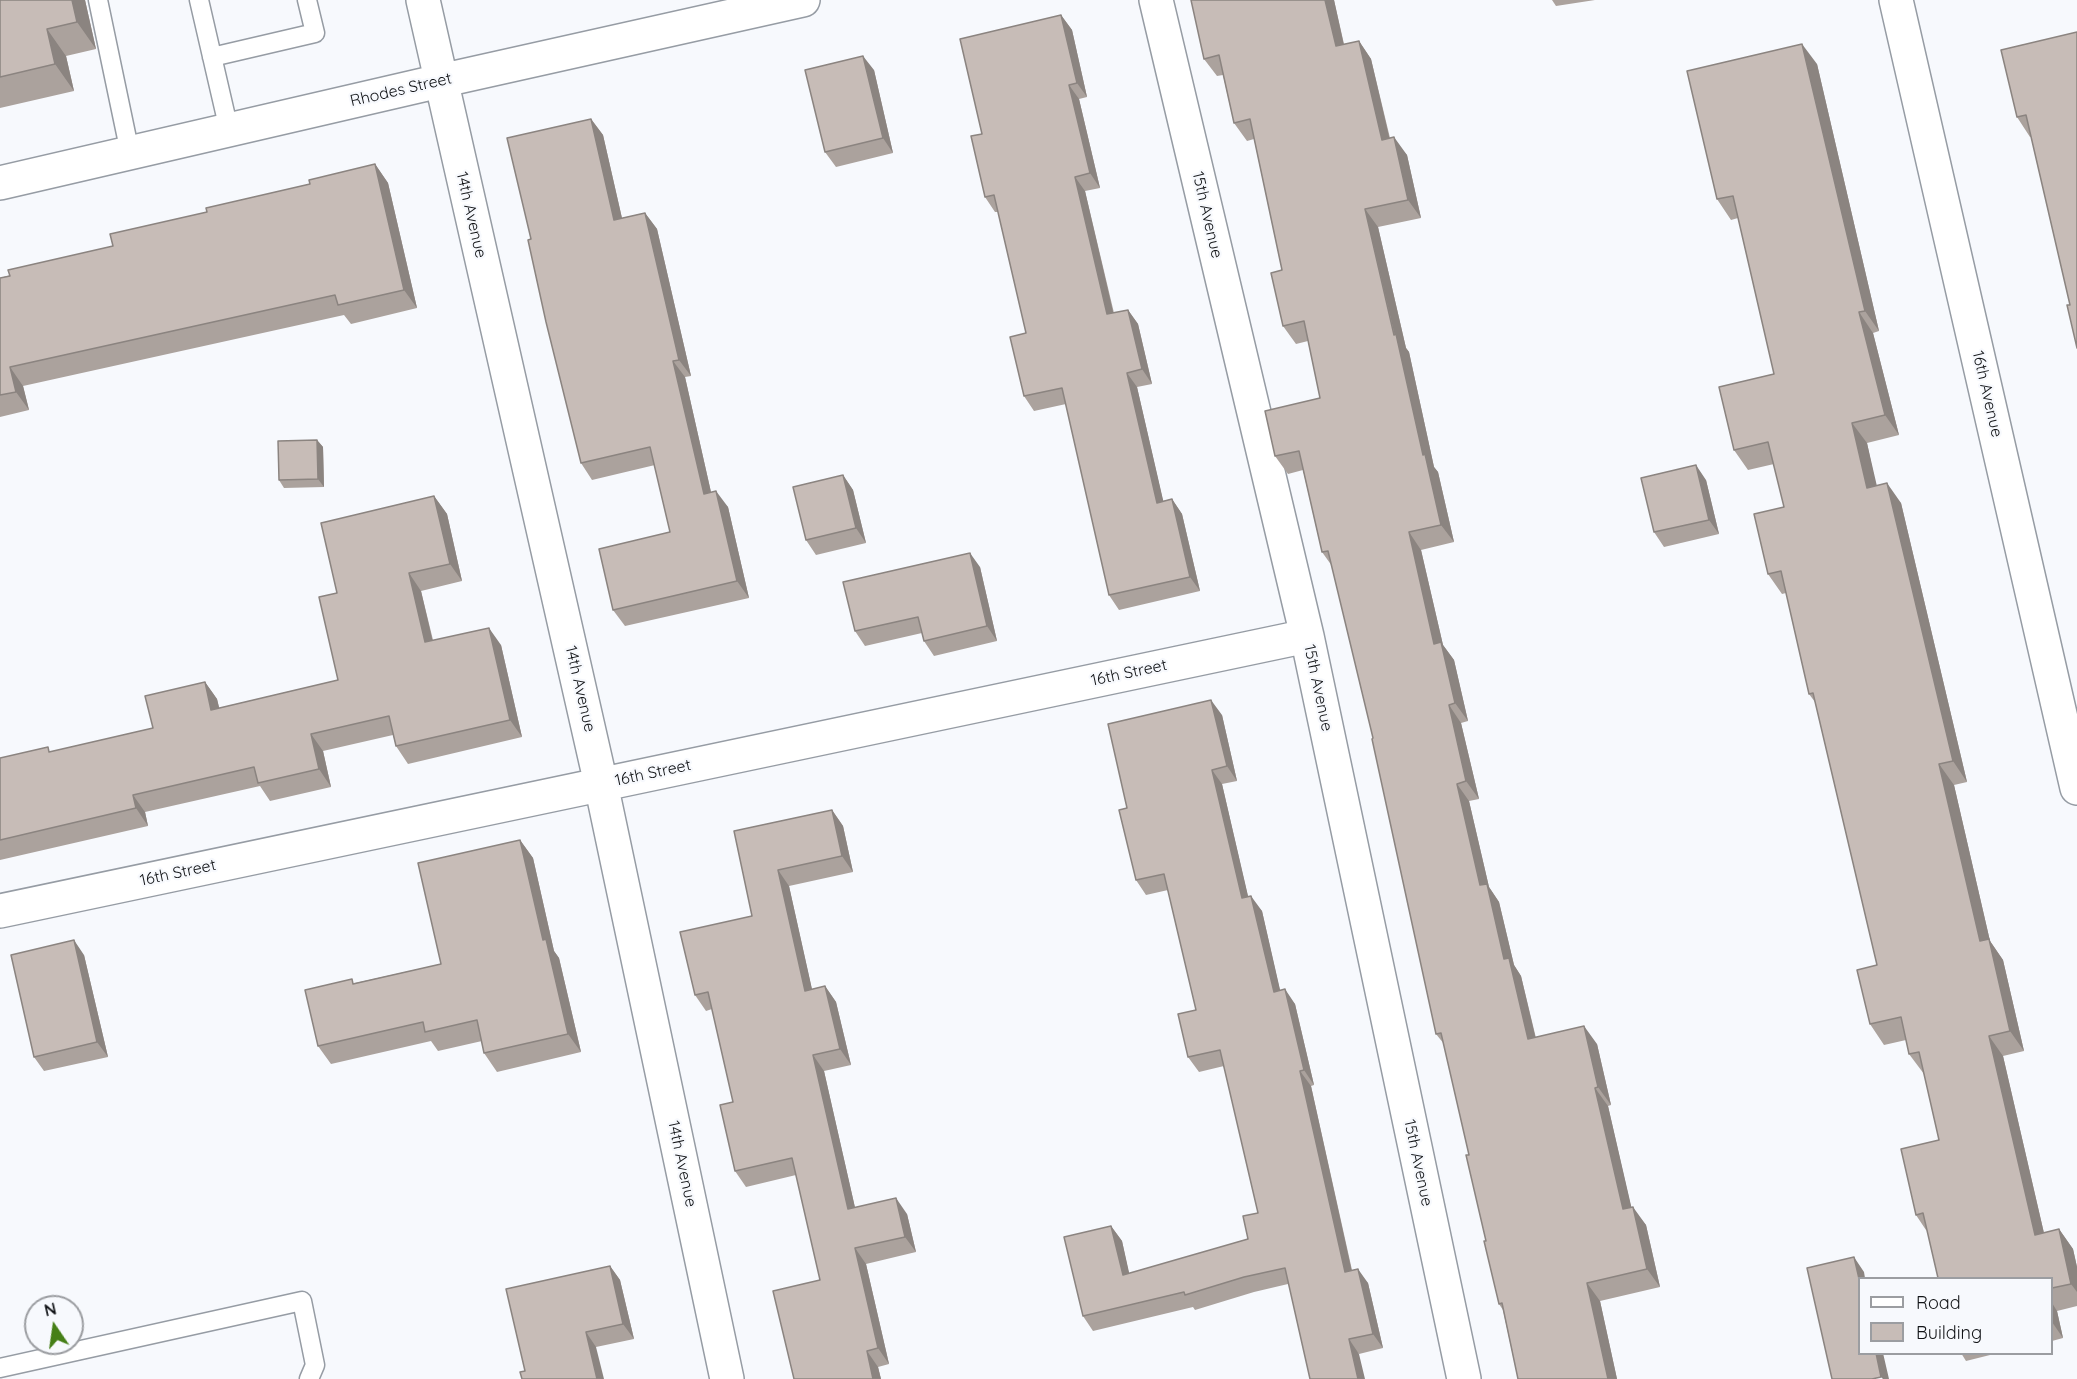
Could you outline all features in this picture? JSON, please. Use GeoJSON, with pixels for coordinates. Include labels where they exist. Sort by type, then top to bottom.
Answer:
{"type":"FeatureCollection","features":[{"type":"Feature","properties":{"kind":"street","name":"14th Avenue"},"geometry":{"type":"LineString","coordinates":[[423,0],[602,784],[727,1379]]}},
{"type":"Feature","properties":{"kind":"street","name":"Rhodes Street"},"geometry":{"type":"LineString","coordinates":[[0,183],[803,0]]}},
{"type":"Feature","properties":{"kind":"street","name":"15th Avenue"},"geometry":{"type":"LineString","coordinates":[[1156,0],[1307,636],[1464,1379]]}},
{"type":"Feature","properties":{"kind":"street","name":"16th Avenue"},"geometry":{"type":"LineString","coordinates":[[1896,0],[2077,788]]}},
{"type":"Feature","properties":{"kind":"street","name":"16th Street"},"geometry":{"type":"LineString","coordinates":[[0,911],[1307,636]]}},
{"type":"Feature","properties":{"kind":"lane"},"geometry":{"type":"LineString","coordinates":[[98,0],[130,153]]}},
{"type":"Feature","properties":{"kind":"lane"},"geometry":{"type":"LineString","coordinates":[[199,0],[229,130]]}},
{"type":"Feature","properties":{"kind":"lane"},"geometry":{"type":"LineString","coordinates":[[212,57],[315,33],[307,0]]}},
{"type":"Feature","properties":{"kind":"lane"},"geometry":{"type":"LineString","coordinates":[[0,1368],[31,1371],[302,1301],[315,1365],[309,1379]]}},
{"type":"Feature","properties":{"kind":"building"},"geometry":{"type":"Polygon","coordinates":[[[0,0],[72,0],[77,22],[47,29],[55,64],[0,77],[0,0]]]}},
{"type":"Feature","properties":{"kind":"building"},"geometry":{"type":"Polygon","coordinates":[[[1191,0],[1325,0],[1336,46],[1359,41],[1382,140],[1394,137],[1408,200],[1365,209],[1441,525],[1409,532],[1434,644],[1441,642],[1455,703],[1449,705],[1466,781],[1457,784],[1480,885],[1487,884],[1504,959],[1509,958],[1528,1039],[1584,1026],[1598,1087],[1595,1088],[1623,1209],[1633,1207],[1647,1269],[1587,1283],[1608,1379],[1518,1379],[1502,1303],[1499,1304],[1484,1241],[1486,1241],[1466,1155],[1469,1155],[1441,1033],[1436,1034],[1373,738],[1328,551],[1322,552],[1299,451],[1275,456],[1265,411],[1320,398],[1304,321],[1283,326],[1271,273],[1282,270],[1250,119],[1234,123],[1219,55],[1204,59],[1191,0]]]}},
{"type":"Feature","properties":{"kind":"building"},"geometry":{"type":"Polygon","coordinates":[[[1061,15],[1077,83],[1069,85],[1090,173],[1075,177],[1107,314],[1128,310],[1142,369],[1127,373],[1157,503],[1172,499],[1190,577],[1109,595],[1062,388],[1024,396],[1010,337],[1026,333],[994,195],[985,197],[971,136],[982,134],[960,39],[1061,15]]]}},
{"type":"Feature","properties":{"kind":"building"},"geometry":{"type":"Polygon","coordinates":[[[2077,32],[2077,348],[2067,305],[2070,305],[2026,115],[2017,117],[2001,50],[2077,32]]]}},
{"type":"Feature","properties":{"kind":"building"},"geometry":{"type":"Polygon","coordinates":[[[1802,44],[1865,311],[1859,312],[1885,415],[1852,423],[1867,488],[1887,483],[1953,761],[1939,764],[1980,941],[1989,939],[2010,1031],[1989,1036],[2035,1235],[2059,1229],[2071,1284],[2053,1288],[2053,1277],[1938,1277],[1923,1213],[1916,1215],[1901,1149],[1939,1140],[1919,1052],[1909,1054],[1901,1017],[1870,1024],[1857,970],[1877,965],[1813,693],[1809,694],[1781,571],[1768,574],[1754,514],[1784,507],[1768,442],[1734,450],[1719,387],[1774,374],[1733,196],[1717,199],[1687,71],[1802,44]]]}},
{"type":"Feature","properties":{"kind":"building"},"geometry":{"type":"Polygon","coordinates":[[[863,56],[883,138],[825,152],[805,70],[863,56]]]}},
{"type":"Feature","properties":{"kind":"building"},"geometry":{"type":"Polygon","coordinates":[[[591,119],[614,220],[645,213],[679,360],[673,361],[704,494],[716,491],[737,581],[613,610],[599,549],[670,532],[650,447],[581,463],[546,322],[528,240],[531,239],[507,138],[591,119]]]}},
{"type":"Feature","properties":{"kind":"building"},"geometry":{"type":"Polygon","coordinates":[[[375,164],[404,290],[338,305],[335,295],[10,367],[16,392],[0,395],[0,278],[10,276],[8,270],[113,246],[110,234],[207,212],[206,208],[310,184],[309,180],[375,164]]]}},
{"type":"Feature","properties":{"kind":"building"},"geometry":{"type":"Polygon","coordinates":[[[317,440],[318,479],[279,480],[278,441],[317,440]]]}},
{"type":"Feature","properties":{"kind":"building"},"geometry":{"type":"Polygon","coordinates":[[[1696,465],[1709,520],[1654,532],[1641,478],[1696,465]]]}},
{"type":"Feature","properties":{"kind":"building"},"geometry":{"type":"Polygon","coordinates":[[[843,475],[856,528],[806,540],[793,487],[843,475]]]}},
{"type":"Feature","properties":{"kind":"building"},"geometry":{"type":"Polygon","coordinates":[[[434,496],[450,564],[409,573],[425,642],[489,628],[510,720],[396,746],[389,716],[311,734],[319,769],[258,783],[254,767],[133,795],[136,808],[0,840],[0,758],[48,747],[49,752],[153,728],[145,696],[205,682],[211,710],[338,680],[319,597],[337,593],[321,523],[434,496]]]}},
{"type":"Feature","properties":{"kind":"building"},"geometry":{"type":"Polygon","coordinates":[[[970,553],[987,626],[924,641],[918,617],[855,631],[843,582],[970,553]]]}},
{"type":"Feature","properties":{"kind":"building"},"geometry":{"type":"Polygon","coordinates":[[[1211,700],[1227,766],[1212,770],[1242,898],[1251,896],[1274,992],[1285,989],[1304,1070],[1300,1071],[1345,1272],[1358,1269],[1373,1334],[1349,1339],[1358,1379],[1310,1379],[1285,1268],[1244,1277],[1185,1295],[1184,1292],[1083,1316],[1064,1237],[1111,1226],[1123,1275],[1248,1239],[1243,1216],[1258,1213],[1220,1050],[1188,1057],[1178,1014],[1196,1010],[1164,874],[1136,880],[1119,810],[1127,808],[1108,724],[1211,700]]]}},
{"type":"Feature","properties":{"kind":"building"},"geometry":{"type":"Polygon","coordinates":[[[832,810],[842,856],[778,870],[805,991],[825,986],[840,1049],[813,1055],[848,1209],[896,1198],[905,1237],[855,1248],[878,1348],[867,1351],[873,1379],[794,1379],[773,1291],[820,1280],[792,1158],[735,1171],[720,1105],[733,1102],[708,992],[695,995],[680,932],[752,916],[734,831],[832,810]]]}},
{"type":"Feature","properties":{"kind":"building"},"geometry":{"type":"Polygon","coordinates":[[[520,840],[568,1034],[484,1053],[477,1020],[425,1032],[423,1022],[318,1046],[305,990],[352,979],[353,984],[441,964],[418,863],[520,840]]]}},
{"type":"Feature","properties":{"kind":"building"},"geometry":{"type":"Polygon","coordinates":[[[74,940],[97,1042],[34,1057],[11,955],[74,940]]]}},
{"type":"Feature","properties":{"kind":"building"},"geometry":{"type":"Polygon","coordinates":[[[1854,1257],[1859,1277],[1858,1355],[1876,1355],[1881,1377],[1832,1379],[1807,1268],[1854,1257]]]}},
{"type":"Feature","properties":{"kind":"building"},"geometry":{"type":"Polygon","coordinates":[[[610,1266],[623,1324],[586,1332],[597,1379],[522,1379],[520,1372],[525,1371],[506,1289],[610,1266]]]}}]}
